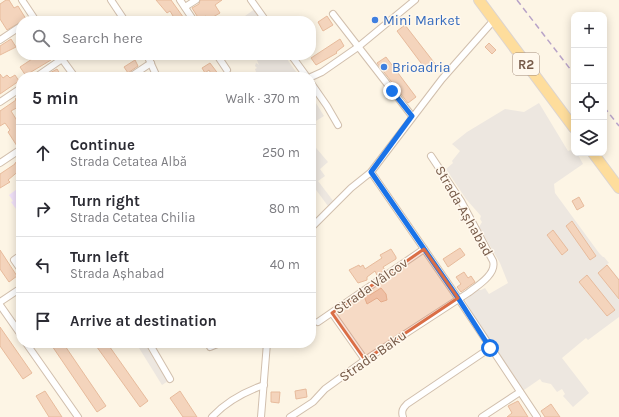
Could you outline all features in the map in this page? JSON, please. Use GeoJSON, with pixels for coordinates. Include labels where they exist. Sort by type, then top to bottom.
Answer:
{"type":"FeatureCollection","features":[{"type":"Feature","properties":{"kind":"main road","name":"R2"},"geometry":{"type":"LineString","coordinates":[[479,0],[571,124]]}},
{"type":"Feature","properties":{"kind":"main road"},"geometry":{"type":"LineString","coordinates":[[595,156],[619,188]]}},
{"type":"Feature","properties":{"kind":"street"},"geometry":{"type":"LineString","coordinates":[[22,0],[30,16]]}},
{"type":"Feature","properties":{"kind":"street"},"geometry":{"type":"LineString","coordinates":[[111,0],[122,16]]}},
{"type":"Feature","properties":{"kind":"street"},"geometry":{"type":"LineString","coordinates":[[180,0],[191,16]]}},
{"type":"Feature","properties":{"kind":"street"},"geometry":{"type":"LineString","coordinates":[[185,7],[196,0]]}},
{"type":"Feature","properties":{"kind":"street"},"geometry":{"type":"LineString","coordinates":[[251,0],[262,16]]}},
{"type":"Feature","properties":{"kind":"street"},"geometry":{"type":"LineString","coordinates":[[316,75],[358,47],[416,0]]}},
{"type":"Feature","properties":{"kind":"street"},"geometry":{"type":"LineString","coordinates":[[333,14],[412,116]]}},
{"type":"Feature","properties":{"kind":"street"},"geometry":{"type":"LineString","coordinates":[[316,223],[351,188],[371,172],[412,116],[494,20]]}},
{"type":"Feature","properties":{"kind":"street"},"geometry":{"type":"LineString","coordinates":[[0,40],[16,29]]}},
{"type":"Feature","properties":{"kind":"street"},"geometry":{"type":"LineString","coordinates":[[42,72],[57,60]]}},
{"type":"Feature","properties":{"kind":"street"},"geometry":{"type":"LineString","coordinates":[[63,60],[71,72]]}},
{"type":"Feature","properties":{"kind":"street"},"geometry":{"type":"LineString","coordinates":[[150,60],[155,72]]}},
{"type":"Feature","properties":{"kind":"street"},"geometry":{"type":"LineString","coordinates":[[220,60],[227,70]]}},
{"type":"Feature","properties":{"kind":"street"},"geometry":{"type":"LineString","coordinates":[[294,60],[303,72]]}},
{"type":"Feature","properties":{"kind":"street"},"geometry":{"type":"LineString","coordinates":[[138,72],[151,63]]}},
{"type":"Feature","properties":{"kind":"street"},"geometry":{"type":"LineString","coordinates":[[316,90],[338,125]]}},
{"type":"Feature","properties":{"kind":"street"},"geometry":{"type":"LineString","coordinates":[[0,102],[16,91]]}},
{"type":"Feature","properties":{"kind":"street"},"geometry":{"type":"LineString","coordinates":[[0,163],[16,152]]}},
{"type":"Feature","properties":{"kind":"street","name":"Strada Așhabad"},"geometry":{"type":"LineString","coordinates":[[431,156],[461,201],[494,265],[493,270],[483,281],[468,293],[458,298]]}},
{"type":"Feature","properties":{"kind":"street"},"geometry":{"type":"LineString","coordinates":[[371,172],[458,298],[537,417]]}},
{"type":"Feature","properties":{"kind":"street","name":"Strada Vâlcov"},"geometry":{"type":"LineString","coordinates":[[318,322],[424,249]]}},
{"type":"Feature","properties":{"kind":"street"},"geometry":{"type":"LineString","coordinates":[[16,292],[0,303],[16,327]]}},
{"type":"Feature","properties":{"kind":"street","name":"Strada Baku"},"geometry":{"type":"LineString","coordinates":[[290,417],[313,402],[325,389],[365,360],[458,298]]}},
{"type":"Feature","properties":{"kind":"street"},"geometry":{"type":"LineString","coordinates":[[332,313],[365,360]]}},
{"type":"Feature","properties":{"kind":"street"},"geometry":{"type":"LineString","coordinates":[[30,348],[78,417]]}},
{"type":"Feature","properties":{"kind":"street"},"geometry":{"type":"LineString","coordinates":[[152,348],[170,379]]}},
{"type":"Feature","properties":{"kind":"street"},"geometry":{"type":"LineString","coordinates":[[261,417],[267,348]]}},
{"type":"Feature","properties":{"kind":"street"},"geometry":{"type":"LineString","coordinates":[[402,414],[403,408],[407,404],[490,348]]}},
{"type":"Feature","properties":{"kind":"street"},"geometry":{"type":"LineString","coordinates":[[212,417],[220,408],[235,398],[264,385]]}},
{"type":"Feature","properties":{"kind":"street"},"geometry":{"type":"LineString","coordinates":[[482,417],[520,392]]}},
{"type":"Feature","properties":{"kind":"highlighted area"},"geometry":{"type":"Polygon","coordinates":[[[424,249],[458,298],[365,360],[332,313],[424,249]]]}},
{"type":"Feature","properties":{"kind":"shaded area"},"geometry":{"type":"Polygon","coordinates":[[[254,10],[258,16],[245,16],[254,10]]]}},
{"type":"Feature","properties":{"kind":"shaded area"},"geometry":{"type":"Polygon","coordinates":[[[257,60],[288,60],[296,72],[256,72],[256,63],[259,65],[257,60]]]}},
{"type":"Feature","properties":{"kind":"shaded area"},"geometry":{"type":"Polygon","coordinates":[[[316,103],[324,116],[316,121],[316,103]]]}},
{"type":"Feature","properties":{"kind":"shaded area"},"geometry":{"type":"Polygon","coordinates":[[[539,103],[568,151],[571,150],[571,156],[579,156],[583,164],[554,184],[555,193],[599,253],[609,263],[607,264],[619,279],[619,317],[588,340],[586,338],[562,358],[589,393],[573,407],[563,396],[565,394],[562,389],[557,392],[551,384],[542,382],[540,379],[524,390],[480,326],[465,300],[478,290],[485,288],[489,294],[508,283],[500,263],[479,227],[482,222],[480,219],[481,216],[466,199],[446,169],[453,163],[452,161],[460,151],[452,144],[467,132],[505,109],[524,112],[539,103]]]}},
{"type":"Feature","properties":{"kind":"shaded area"},"geometry":{"type":"Polygon","coordinates":[[[316,148],[328,162],[320,169],[325,176],[318,181],[334,202],[328,206],[316,190],[316,148]]]}},
{"type":"Feature","properties":{"kind":"shaded area"},"geometry":{"type":"Polygon","coordinates":[[[16,190],[16,209],[11,202],[13,201],[9,195],[16,190]]]}},
{"type":"Feature","properties":{"kind":"shaded area"},"geometry":{"type":"Polygon","coordinates":[[[139,348],[147,348],[168,381],[162,385],[139,348]]]}},
{"type":"Feature","properties":{"kind":"building"},"geometry":{"type":"Polygon","coordinates":[[[6,0],[9,0],[14,8],[18,6],[24,16],[16,16],[16,25],[7,30],[0,19],[0,4],[6,0]]]}},
{"type":"Feature","properties":{"kind":"building"},"geometry":{"type":"Polygon","coordinates":[[[156,0],[171,0],[182,16],[173,16],[170,11],[167,13],[156,0]]]}},
{"type":"Feature","properties":{"kind":"building"},"geometry":{"type":"Polygon","coordinates":[[[200,0],[222,0],[215,5],[220,13],[215,16],[197,16],[192,8],[199,4],[200,0]]]}},
{"type":"Feature","properties":{"kind":"building"},"geometry":{"type":"Polygon","coordinates":[[[327,16],[333,25],[323,31],[318,22],[327,16]]]}},
{"type":"Feature","properties":{"kind":"building"},"geometry":{"type":"Polygon","coordinates":[[[405,25],[436,65],[427,71],[397,31],[405,25]]]}},
{"type":"Feature","properties":{"kind":"building"},"geometry":{"type":"Polygon","coordinates":[[[11,39],[16,47],[0,55],[0,46],[11,39]]]}},
{"type":"Feature","properties":{"kind":"building"},"geometry":{"type":"Polygon","coordinates":[[[340,39],[344,46],[336,52],[337,53],[316,65],[312,60],[316,60],[316,55],[340,39]]]}},
{"type":"Feature","properties":{"kind":"building"},"geometry":{"type":"Polygon","coordinates":[[[489,43],[496,50],[492,54],[485,47],[489,43]]]}},
{"type":"Feature","properties":{"kind":"building"},"geometry":{"type":"Polygon","coordinates":[[[386,57],[416,97],[408,103],[377,63],[386,57]]]}},
{"type":"Feature","properties":{"kind":"building"},"geometry":{"type":"Polygon","coordinates":[[[30,60],[51,60],[31,72],[23,72],[20,67],[30,60]]]}},
{"type":"Feature","properties":{"kind":"building"},"geometry":{"type":"Polygon","coordinates":[[[135,60],[138,66],[129,72],[127,72],[124,67],[135,60]]]}},
{"type":"Feature","properties":{"kind":"building"},"geometry":{"type":"Polygon","coordinates":[[[210,63],[217,72],[210,72],[209,70],[204,72],[202,68],[210,63]]]}},
{"type":"Feature","properties":{"kind":"building"},"geometry":{"type":"Polygon","coordinates":[[[57,69],[59,72],[52,72],[57,69]]]}},
{"type":"Feature","properties":{"kind":"building"},"geometry":{"type":"Polygon","coordinates":[[[0,74],[3,78],[7,75],[10,78],[15,75],[16,83],[0,94],[0,74]]]}},
{"type":"Feature","properties":{"kind":"building"},"geometry":{"type":"Polygon","coordinates":[[[16,100],[16,108],[11,111],[16,119],[16,144],[8,132],[10,130],[5,123],[0,126],[0,111],[16,100]]]}},
{"type":"Feature","properties":{"kind":"building"},"geometry":{"type":"Polygon","coordinates":[[[16,162],[16,173],[8,180],[10,182],[0,188],[0,174],[16,162]]]}},
{"type":"Feature","properties":{"kind":"building"},"geometry":{"type":"Polygon","coordinates":[[[579,197],[584,206],[577,210],[572,201],[579,197]]]}},
{"type":"Feature","properties":{"kind":"building"},"geometry":{"type":"Polygon","coordinates":[[[572,221],[596,256],[590,260],[566,226],[572,221]]]}},
{"type":"Feature","properties":{"kind":"building"},"geometry":{"type":"Polygon","coordinates":[[[553,230],[568,250],[562,255],[547,235],[553,230]]]}},
{"type":"Feature","properties":{"kind":"building"},"geometry":{"type":"Polygon","coordinates":[[[460,248],[465,255],[448,267],[443,259],[460,248]]]}},
{"type":"Feature","properties":{"kind":"building"},"geometry":{"type":"Polygon","coordinates":[[[391,249],[396,259],[383,267],[385,270],[377,275],[375,271],[367,277],[367,280],[358,283],[349,270],[359,265],[360,267],[363,265],[365,269],[382,258],[380,255],[391,249]]]}},
{"type":"Feature","properties":{"kind":"building"},"geometry":{"type":"Polygon","coordinates":[[[0,250],[16,277],[9,282],[0,269],[0,250]]]}},
{"type":"Feature","properties":{"kind":"building"},"geometry":{"type":"Polygon","coordinates":[[[607,265],[619,280],[619,299],[598,273],[607,265]]]}},
{"type":"Feature","properties":{"kind":"building"},"geometry":{"type":"Polygon","coordinates":[[[464,272],[468,278],[471,276],[475,282],[461,292],[457,287],[461,284],[456,277],[464,272]]]}},
{"type":"Feature","properties":{"kind":"building"},"geometry":{"type":"Polygon","coordinates":[[[587,275],[615,310],[607,316],[579,282],[587,275]]]}},
{"type":"Feature","properties":{"kind":"building"},"geometry":{"type":"Polygon","coordinates":[[[381,288],[386,294],[387,300],[381,302],[377,298],[367,304],[364,296],[369,293],[370,295],[381,288]]]}},
{"type":"Feature","properties":{"kind":"building"},"geometry":{"type":"Polygon","coordinates":[[[0,327],[32,373],[23,379],[0,346],[0,327]]]}},
{"type":"Feature","properties":{"kind":"building"},"geometry":{"type":"Polygon","coordinates":[[[53,348],[66,348],[106,406],[97,412],[53,348]]]}},
{"type":"Feature","properties":{"kind":"building"},"geometry":{"type":"Polygon","coordinates":[[[98,348],[111,348],[148,401],[140,407],[98,348]]]}},
{"type":"Feature","properties":{"kind":"building"},"geometry":{"type":"Polygon","coordinates":[[[306,389],[307,397],[296,399],[295,391],[306,389]]]}},
{"type":"Feature","properties":{"kind":"building"},"geometry":{"type":"Polygon","coordinates":[[[45,391],[62,417],[49,417],[36,396],[45,391]]]}},
{"type":"Feature","properties":{"kind":"building"},"geometry":{"type":"Polygon","coordinates":[[[180,391],[197,417],[183,417],[170,398],[180,391]]]}},
{"type":"Feature","properties":{"kind":"building"},"geometry":{"type":"Polygon","coordinates":[[[271,392],[280,392],[279,403],[271,402],[271,392]]]}},
{"type":"Feature","properties":{"kind":"building"},"geometry":{"type":"Polygon","coordinates":[[[518,401],[528,417],[507,417],[512,413],[508,406],[518,401]]]}},
{"type":"Feature","properties":{"kind":"building"},"geometry":{"type":"Polygon","coordinates":[[[551,404],[560,417],[545,417],[541,411],[551,404]]]}},
{"type":"Feature","properties":{"kind":"railway"},"geometry":{"type":"LineString","coordinates":[[517,0],[571,70]]}},
{"type":"Feature","properties":{"kind":"railway"},"geometry":{"type":"LineString","coordinates":[[607,111],[619,126]]}},
{"type":"Feature","properties":{"kind":"place","name":"Mini Market"},"geometry":{"type":"Point","coordinates":[375,20]}},
{"type":"Feature","properties":{"kind":"place","name":"Brioadria"},"geometry":{"type":"Point","coordinates":[384,67]}},
{"type":"Feature","properties":{"kind":"route"},"geometry":{"type":"LineString","coordinates":[[392,91],[412,116],[371,172],[458,298],[490,348]]}}]}
